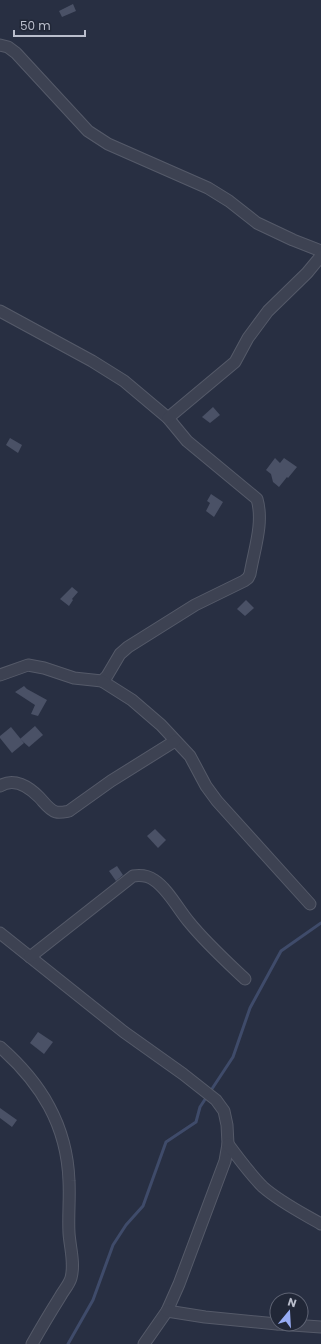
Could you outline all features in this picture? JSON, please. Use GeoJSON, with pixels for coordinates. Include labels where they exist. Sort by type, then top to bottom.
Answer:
{"type":"FeatureCollection","features":[{"type":"Feature","properties":{"kind":"street"},"geometry":{"type":"LineString","coordinates":[[0,45],[8,47],[16,54],[82,125],[108,144],[208,188],[229,201],[257,223],[321,251]]}},
{"type":"Feature","properties":{"kind":"street"},"geometry":{"type":"LineString","coordinates":[[168,418],[235,362],[248,338],[268,311],[307,273],[321,256]]}},
{"type":"Feature","properties":{"kind":"street"},"geometry":{"type":"LineString","coordinates":[[0,311],[92,361],[124,381],[168,418],[187,441],[257,499],[260,509],[260,519],[248,578],[195,605],[128,647],[120,654],[107,676],[102,681]]}},
{"type":"Feature","properties":{"kind":"street"},"geometry":{"type":"LineString","coordinates":[[0,675],[28,665],[34,665],[74,678],[102,681],[132,700],[146,711],[190,756],[206,786],[217,801],[310,904]]}},
{"type":"Feature","properties":{"kind":"street"},"geometry":{"type":"LineString","coordinates":[[0,786],[5,783],[13,782],[24,786],[56,812],[68,811],[111,781],[175,741]]}},
{"type":"Feature","properties":{"kind":"street"},"geometry":{"type":"LineString","coordinates":[[30,957],[133,876],[142,875],[153,880],[165,891],[212,948],[246,979]]}},
{"type":"Feature","properties":{"kind":"street"},"geometry":{"type":"LineString","coordinates":[[0,933],[124,1032],[216,1100],[224,1111],[228,1126],[228,1144],[225,1160],[167,1311],[144,1344]]}},
{"type":"Feature","properties":{"kind":"street"},"geometry":{"type":"LineString","coordinates":[[0,1047],[28,1074],[53,1112],[64,1145],[69,1180],[69,1234],[73,1265],[70,1280],[32,1344]]}},
{"type":"Feature","properties":{"kind":"street"},"geometry":{"type":"LineString","coordinates":[[228,1144],[249,1172],[264,1188],[321,1224]]}},
{"type":"Feature","properties":{"kind":"street"},"geometry":{"type":"LineString","coordinates":[[167,1311],[211,1318],[269,1323]]}},
{"type":"Feature","properties":{"kind":"street"},"geometry":{"type":"LineString","coordinates":[[309,1326],[321,1327]]}},
{"type":"Feature","properties":{"kind":"building"},"geometry":{"type":"Polygon","coordinates":[[[73,4],[76,11],[62,17],[59,11],[73,4]]]}},
{"type":"Feature","properties":{"kind":"building"},"geometry":{"type":"Polygon","coordinates":[[[213,407],[220,415],[210,423],[202,417],[213,407]]]}},
{"type":"Feature","properties":{"kind":"building"},"geometry":{"type":"Polygon","coordinates":[[[10,438],[22,445],[18,453],[6,445],[10,438]]]}},
{"type":"Feature","properties":{"kind":"building"},"geometry":{"type":"Polygon","coordinates":[[[275,458],[280,463],[284,458],[297,467],[279,487],[273,482],[271,474],[266,470],[275,458]]]}},
{"type":"Feature","properties":{"kind":"building"},"geometry":{"type":"Polygon","coordinates":[[[211,494],[223,502],[214,517],[206,511],[210,503],[207,501],[211,494]]]}},
{"type":"Feature","properties":{"kind":"building"},"geometry":{"type":"Polygon","coordinates":[[[72,587],[78,592],[72,599],[73,600],[69,606],[60,599],[72,587]]]}},
{"type":"Feature","properties":{"kind":"building"},"geometry":{"type":"Polygon","coordinates":[[[246,600],[254,608],[245,616],[237,609],[246,600]]]}},
{"type":"Feature","properties":{"kind":"building"},"geometry":{"type":"Polygon","coordinates":[[[24,686],[47,700],[38,716],[31,714],[35,705],[15,692],[24,686]]]}},
{"type":"Feature","properties":{"kind":"building"},"geometry":{"type":"Polygon","coordinates":[[[35,726],[43,735],[29,747],[20,739],[35,726]]]}},
{"type":"Feature","properties":{"kind":"building"},"geometry":{"type":"Polygon","coordinates":[[[11,727],[24,743],[12,753],[0,738],[0,736],[11,727]]]}},
{"type":"Feature","properties":{"kind":"building"},"geometry":{"type":"Polygon","coordinates":[[[155,829],[166,840],[158,848],[147,836],[155,829]]]}},
{"type":"Feature","properties":{"kind":"building"},"geometry":{"type":"Polygon","coordinates":[[[117,866],[123,875],[116,881],[109,871],[117,866]]]}},
{"type":"Feature","properties":{"kind":"building"},"geometry":{"type":"Polygon","coordinates":[[[38,1032],[53,1042],[44,1054],[30,1043],[38,1032]]]}},
{"type":"Feature","properties":{"kind":"building"},"geometry":{"type":"Polygon","coordinates":[[[0,1108],[17,1120],[12,1127],[0,1118],[0,1108]]]}},
{"type":"Feature","properties":{"kind":"waterway"},"geometry":{"type":"LineString","coordinates":[[68,1344],[93,1300],[113,1245],[126,1225],[143,1206],[166,1142],[196,1122],[200,1107],[233,1057],[250,1008],[281,951],[321,923]]}}]}
